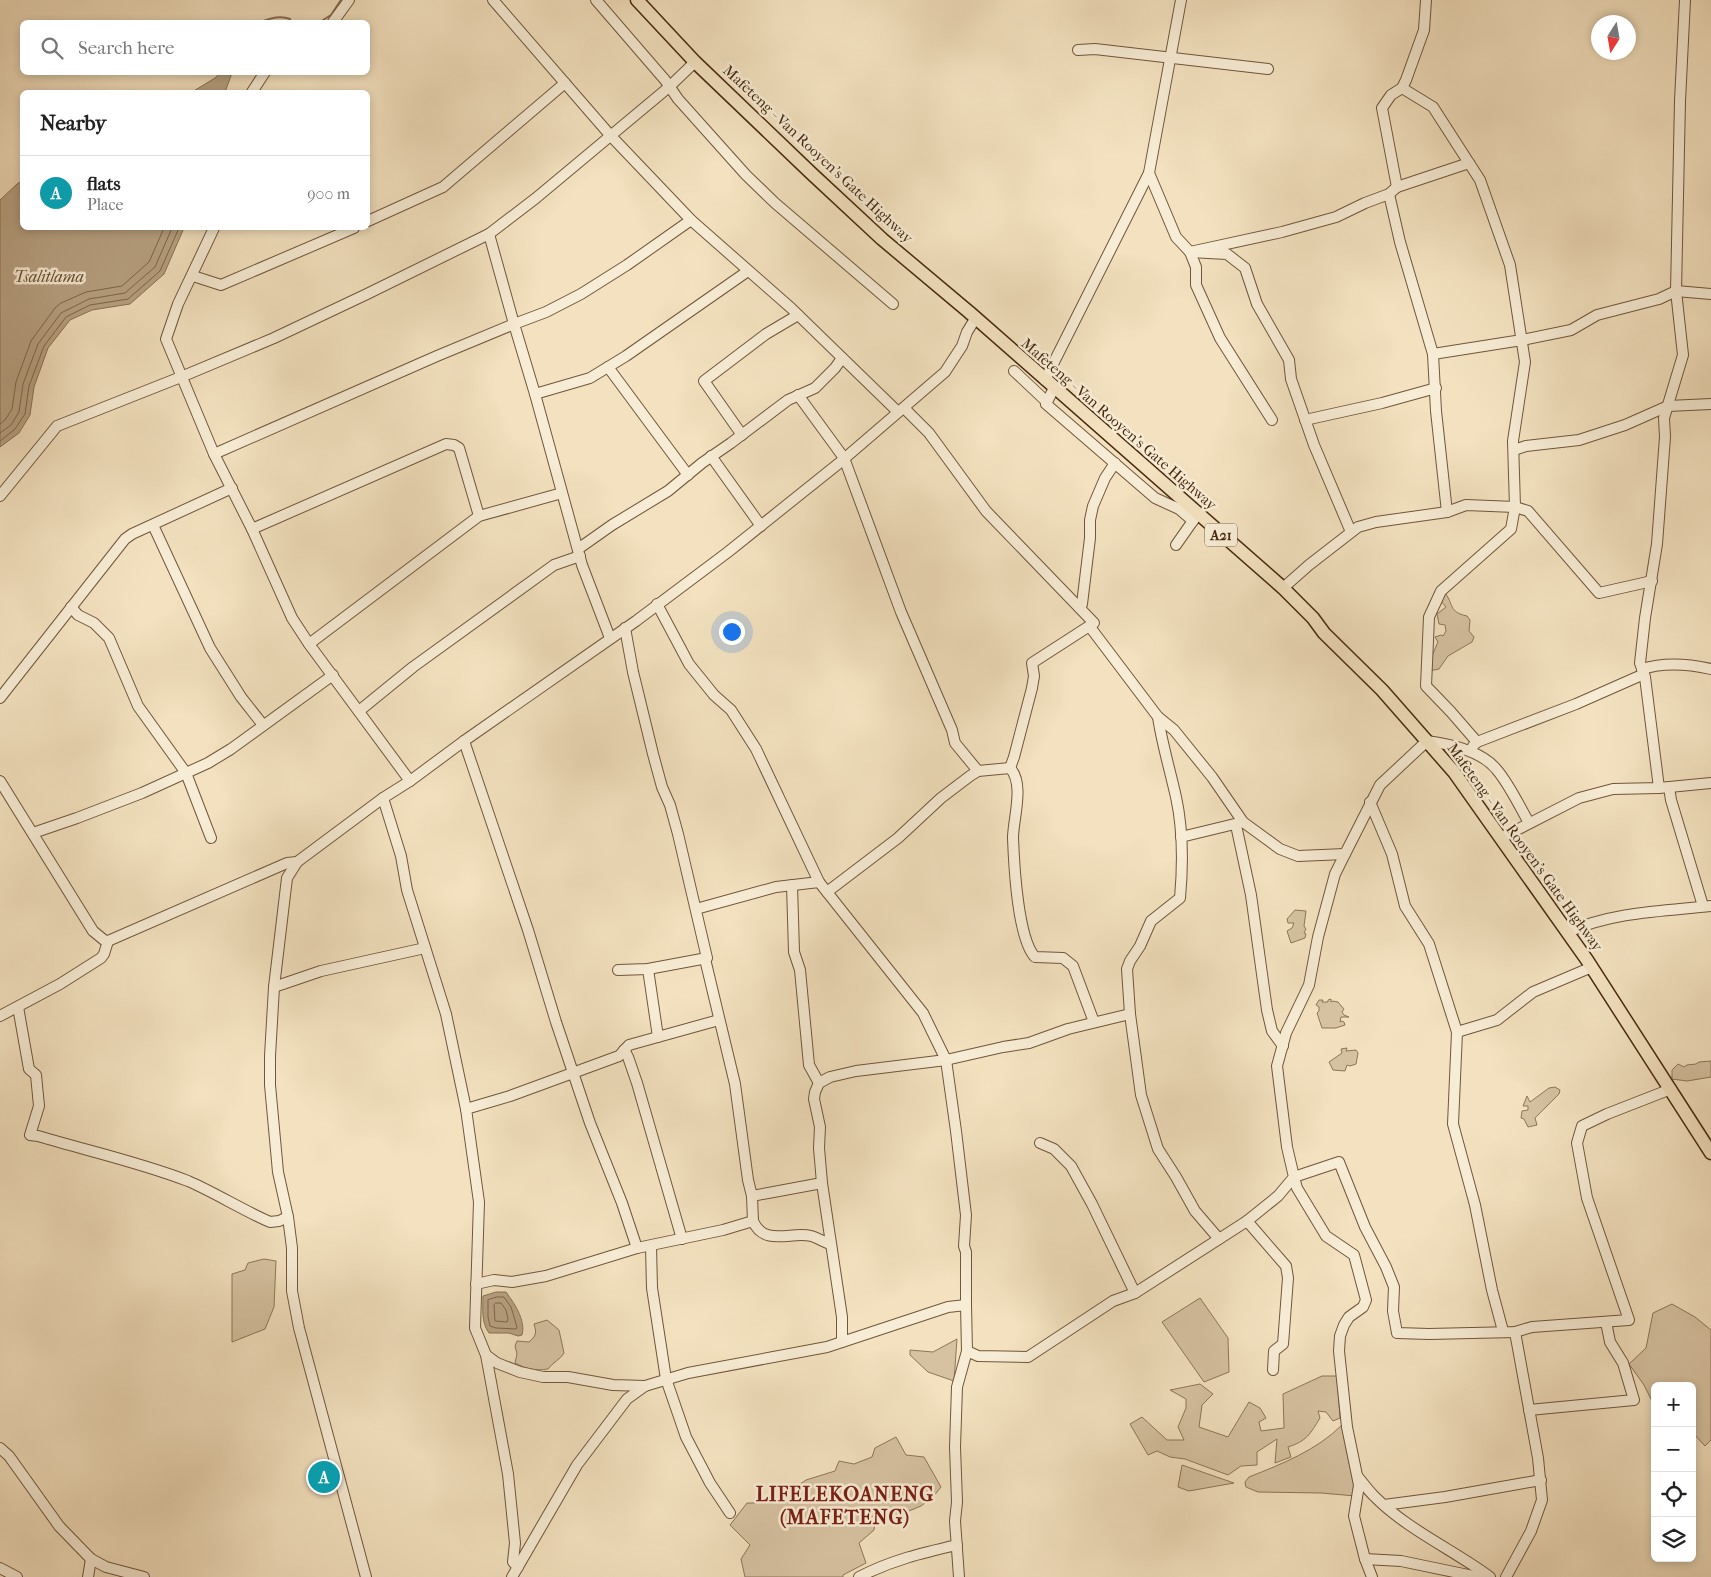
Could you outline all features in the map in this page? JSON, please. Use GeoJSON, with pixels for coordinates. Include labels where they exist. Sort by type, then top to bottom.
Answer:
{"type":"FeatureCollection","features":[{"type":"Feature","properties":{"kind":"main road","name":"Mafeteng - Van Rooyen's Gate Highway"},"geometry":{"type":"LineString","coordinates":[[637,0],[695,62],[818,180],[1196,517],[1283,588],[1313,618],[1324,633],[1382,690],[1454,772],[1568,932],[1711,1153]]}},
{"type":"Feature","properties":{"kind":"street"},"geometry":{"type":"LineString","coordinates":[[334,20],[349,0]]}},
{"type":"Feature","properties":{"kind":"street"},"geometry":{"type":"LineString","coordinates":[[493,0],[610,135],[691,220],[798,315],[842,358],[929,433],[986,510],[1094,623],[1032,663],[1034,676],[1032,688],[1010,768]]}},
{"type":"Feature","properties":{"kind":"street"},"geometry":{"type":"LineString","coordinates":[[596,0],[666,80],[678,99],[746,175],[775,203],[893,304]]}},
{"type":"Feature","properties":{"kind":"street"},"geometry":{"type":"LineString","coordinates":[[1047,402],[1049,384],[1134,201],[1150,173],[1169,58],[1181,0]]}},
{"type":"Feature","properties":{"kind":"street"},"geometry":{"type":"LineString","coordinates":[[1426,0],[1424,30],[1406,80],[1402,88],[1391,95],[1382,108],[1400,242],[1433,354],[1436,411],[1447,512]]}},
{"type":"Feature","properties":{"kind":"street"},"geometry":{"type":"LineString","coordinates":[[1568,932],[1583,925],[1650,911],[1707,906],[1671,800],[1664,788],[1640,663],[1658,534],[1664,418],[1683,355],[1676,291],[1680,102],[1685,0]]}},
{"type":"Feature","properties":{"kind":"street"},"geometry":{"type":"LineString","coordinates":[[1078,50],[1096,49],[1268,69]]}},
{"type":"Feature","properties":{"kind":"street"},"geometry":{"type":"LineString","coordinates":[[0,496],[57,426],[274,338],[489,234],[536,198],[669,87],[695,62]]}},
{"type":"Feature","properties":{"kind":"street"},"geometry":{"type":"LineString","coordinates":[[253,90],[263,75]]}},
{"type":"Feature","properties":{"kind":"street"},"geometry":{"type":"LineString","coordinates":[[370,220],[443,186],[565,83]]}},
{"type":"Feature","properties":{"kind":"street"},"geometry":{"type":"LineString","coordinates":[[1402,88],[1433,107],[1480,180],[1510,265],[1525,362],[1513,440],[1515,507],[1511,529],[1459,572],[1441,591],[1429,617],[1426,686],[1477,742]]}},
{"type":"Feature","properties":{"kind":"street"},"geometry":{"type":"LineString","coordinates":[[1190,252],[1282,232],[1318,222],[1336,216],[1393,190],[1469,164]]}},
{"type":"Feature","properties":{"kind":"street"},"geometry":{"type":"LineString","coordinates":[[1150,173],[1176,238],[1190,252],[1196,267],[1196,285],[1220,338],[1272,420]]}},
{"type":"Feature","properties":{"kind":"street"},"geometry":{"type":"LineString","coordinates":[[214,454],[437,356],[546,312],[581,294],[627,265],[691,220]]}},
{"type":"Feature","properties":{"kind":"street"},"geometry":{"type":"LineString","coordinates":[[213,230],[193,276],[178,304],[166,339],[214,454],[252,529],[292,618],[410,781]]}},
{"type":"Feature","properties":{"kind":"street"},"geometry":{"type":"LineString","coordinates":[[193,276],[221,285],[349,230]]}},
{"type":"Feature","properties":{"kind":"street"},"geometry":{"type":"LineString","coordinates":[[489,234],[579,552],[610,638]]}},
{"type":"Feature","properties":{"kind":"street"},"geometry":{"type":"LineString","coordinates":[[1190,252],[1227,254],[1245,268],[1257,304],[1289,360],[1291,379],[1305,420],[1351,532]]}},
{"type":"Feature","properties":{"kind":"street"},"geometry":{"type":"LineString","coordinates":[[535,394],[590,378],[748,270]]}},
{"type":"Feature","properties":{"kind":"street"},"geometry":{"type":"LineString","coordinates":[[1433,354],[1572,330],[1597,315],[1659,299],[1676,291],[1711,294]]}},
{"type":"Feature","properties":{"kind":"street"},"geometry":{"type":"LineString","coordinates":[[742,435],[704,381],[766,334],[798,315]]}},
{"type":"Feature","properties":{"kind":"street"},"geometry":{"type":"LineString","coordinates":[[366,1577],[299,1328],[292,1291],[292,1248],[288,1216],[278,1172],[270,1085],[270,1056],[274,986],[287,878],[296,862],[625,628],[728,552],[838,464],[945,372],[962,346],[967,332],[975,319]]}},
{"type":"Feature","properties":{"kind":"street"},"geometry":{"type":"LineString","coordinates":[[359,711],[413,667],[554,565],[579,552],[612,525],[668,491],[711,456],[788,400],[815,388],[842,358]]}},
{"type":"Feature","properties":{"kind":"street"},"geometry":{"type":"LineString","coordinates":[[608,367],[688,474]]}},
{"type":"Feature","properties":{"kind":"street"},"geometry":{"type":"LineString","coordinates":[[1014,371],[1047,402],[1046,404],[1156,498],[1196,517],[1176,545]]}},
{"type":"Feature","properties":{"kind":"street"},"geometry":{"type":"LineString","coordinates":[[1305,420],[1382,403],[1436,388]]}},
{"type":"Feature","properties":{"kind":"street"},"geometry":{"type":"LineString","coordinates":[[798,395],[844,458],[901,612],[952,730],[955,743],[978,771]]}},
{"type":"Feature","properties":{"kind":"street"},"geometry":{"type":"LineString","coordinates":[[1514,450],[1526,446],[1579,440],[1625,425],[1668,406],[1711,404]]}},
{"type":"Feature","properties":{"kind":"street"},"geometry":{"type":"LineString","coordinates":[[252,529],[446,444],[459,448],[479,516]]}},
{"type":"Feature","properties":{"kind":"street"},"geometry":{"type":"LineString","coordinates":[[711,456],[761,526]]}},
{"type":"Feature","properties":{"kind":"street"},"geometry":{"type":"LineString","coordinates":[[1080,608],[1093,506],[1101,486],[1115,464]]}},
{"type":"Feature","properties":{"kind":"street"},"geometry":{"type":"LineString","coordinates":[[0,698],[125,539],[132,534],[232,488]]}},
{"type":"Feature","properties":{"kind":"street"},"geometry":{"type":"LineString","coordinates":[[309,644],[479,516],[562,494]]}},
{"type":"Feature","properties":{"kind":"street"},"geometry":{"type":"LineString","coordinates":[[1283,588],[1358,527],[1376,522],[1447,512],[1466,505],[1515,507],[1528,511],[1599,593],[1652,581]]}},
{"type":"Feature","properties":{"kind":"street"},"geometry":{"type":"LineString","coordinates":[[153,525],[210,648],[241,697],[263,725]]}},
{"type":"Feature","properties":{"kind":"street"},"geometry":{"type":"LineString","coordinates":[[657,604],[689,664],[714,695],[731,710],[756,749],[819,882],[922,1013],[946,1060],[966,1215],[964,1246],[966,1252],[967,1351],[957,1387],[955,1447],[959,1577]]}},
{"type":"Feature","properties":{"kind":"street"},"geometry":{"type":"LineString","coordinates":[[71,607],[78,615],[94,624],[109,638],[138,706],[186,773],[210,838]]}},
{"type":"Feature","properties":{"kind":"street"},"geometry":{"type":"LineString","coordinates":[[1090,627],[1158,717],[1174,730],[1212,777],[1240,823],[1267,1010],[1272,1031],[1283,1046]]}},
{"type":"Feature","properties":{"kind":"street"},"geometry":{"type":"LineString","coordinates":[[625,628],[633,672],[653,754],[662,787],[673,815],[696,908],[707,958],[704,959],[735,1084],[748,1180],[752,1196],[753,1222],[756,1228],[771,1237],[811,1236],[830,1244]]}},
{"type":"Feature","properties":{"kind":"street"},"geometry":{"type":"LineString","coordinates":[[1468,751],[1477,742],[1576,704],[1650,667],[1691,664],[1711,668]]}},
{"type":"Feature","properties":{"kind":"street"},"geometry":{"type":"LineString","coordinates":[[33,833],[142,793],[208,763],[231,749],[333,675]]}},
{"type":"Feature","properties":{"kind":"street"},"geometry":{"type":"LineString","coordinates":[[1158,717],[1162,742],[1176,798],[1181,837],[1180,898],[1150,921],[1140,946],[1130,961],[1127,970],[1130,1014],[1141,1095],[1158,1149],[1195,1212],[1219,1239]]}},
{"type":"Feature","properties":{"kind":"street"},"geometry":{"type":"LineString","coordinates":[[464,741],[528,930],[590,1124],[622,1203],[637,1248]]}},
{"type":"Feature","properties":{"kind":"street"},"geometry":{"type":"LineString","coordinates":[[1372,1577],[1365,1559],[1354,1516],[1359,1484],[1347,1427],[1339,1351],[1340,1336],[1344,1325],[1349,1316],[1363,1307],[1366,1300],[1365,1292],[1354,1255],[1326,1236],[1298,1188],[1287,1147],[1277,1066],[1286,1033],[1309,985],[1318,937],[1335,874],[1380,785],[1427,741],[1441,743],[1475,753],[1497,769],[1529,824]]}},
{"type":"Feature","properties":{"kind":"street"},"geometry":{"type":"LineString","coordinates":[[827,892],[898,838],[941,798],[978,771],[1010,768]]}},
{"type":"Feature","properties":{"kind":"street"},"geometry":{"type":"LineString","coordinates":[[1010,768],[1014,773],[1018,803],[1013,836],[1015,866],[1021,921],[1029,947],[1035,958],[1063,958],[1073,966],[1094,1022]]}},
{"type":"Feature","properties":{"kind":"street"},"geometry":{"type":"LineString","coordinates":[[0,781],[93,931],[104,940],[108,941],[287,863],[296,862]]}},
{"type":"Feature","properties":{"kind":"street"},"geometry":{"type":"LineString","coordinates":[[1501,838],[1579,798],[1613,789],[1664,788],[1711,783]]}},
{"type":"Feature","properties":{"kind":"street"},"geometry":{"type":"LineString","coordinates":[[384,798],[401,856],[407,890],[446,1014],[466,1109],[479,1202],[475,1328],[486,1355],[508,1474],[515,1543],[513,1562],[518,1567]]}},
{"type":"Feature","properties":{"kind":"street"},"geometry":{"type":"LineString","coordinates":[[1370,802],[1392,854],[1405,906],[1429,944],[1456,1032],[1453,1124],[1475,1204],[1503,1331]]}},
{"type":"Feature","properties":{"kind":"street"},"geometry":{"type":"LineString","coordinates":[[1181,837],[1240,823],[1280,849],[1298,856],[1345,854]]}},
{"type":"Feature","properties":{"kind":"street"},"geometry":{"type":"LineString","coordinates":[[696,908],[776,887],[819,882]]}},
{"type":"Feature","properties":{"kind":"street"},"geometry":{"type":"LineString","coordinates":[[792,885],[794,952],[800,970],[809,1066],[820,1083]]}},
{"type":"Feature","properties":{"kind":"street"},"geometry":{"type":"LineString","coordinates":[[0,1016],[60,984],[101,958],[108,941]]}},
{"type":"Feature","properties":{"kind":"street"},"geometry":{"type":"LineString","coordinates":[[274,986],[321,971],[425,948]]}},
{"type":"Feature","properties":{"kind":"street"},"geometry":{"type":"LineString","coordinates":[[618,970],[648,969],[704,959]]}},
{"type":"Feature","properties":{"kind":"street"},"geometry":{"type":"LineString","coordinates":[[1456,1032],[1496,1020],[1533,992],[1592,967]]}},
{"type":"Feature","properties":{"kind":"street"},"geometry":{"type":"LineString","coordinates":[[648,969],[658,1037]]}},
{"type":"Feature","properties":{"kind":"street"},"geometry":{"type":"LineString","coordinates":[[18,1008],[29,1068],[36,1075],[38,1106],[30,1135],[128,1161],[188,1181],[270,1222],[279,1221],[288,1216]]}},
{"type":"Feature","properties":{"kind":"street"},"geometry":{"type":"LineString","coordinates":[[842,1342],[842,1317],[822,1183],[820,1127],[814,1096],[820,1083],[830,1077],[856,1071],[946,1060],[1028,1043],[1094,1022],[1130,1014]]}},
{"type":"Feature","properties":{"kind":"street"},"geometry":{"type":"LineString","coordinates":[[466,1109],[573,1074],[619,1056],[628,1046],[718,1020]]}},
{"type":"Feature","properties":{"kind":"street"},"geometry":{"type":"LineString","coordinates":[[624,1050],[637,1083],[682,1239]]}},
{"type":"Feature","properties":{"kind":"street"},"geometry":{"type":"LineString","coordinates":[[967,1351],[978,1356],[1028,1357],[1113,1301],[1135,1293],[1248,1221],[1278,1196],[1294,1177],[1340,1162],[1366,1227],[1394,1287],[1393,1311],[1397,1333],[1515,1332],[1532,1327],[1629,1320],[1587,1198],[1576,1143],[1582,1126],[1671,1089]]}},
{"type":"Feature","properties":{"kind":"street"},"geometry":{"type":"LineString","coordinates":[[1040,1143],[1054,1149],[1071,1166],[1092,1204],[1135,1293]]}},
{"type":"Feature","properties":{"kind":"street"},"geometry":{"type":"LineString","coordinates":[[752,1196],[822,1183]]}},
{"type":"Feature","properties":{"kind":"street"},"geometry":{"type":"LineString","coordinates":[[1248,1221],[1286,1266],[1288,1278],[1286,1321],[1283,1344],[1274,1351],[1273,1370]]}},
{"type":"Feature","properties":{"kind":"street"},"geometry":{"type":"LineString","coordinates":[[476,1284],[494,1280],[512,1282],[546,1276],[637,1248],[753,1222]]}},
{"type":"Feature","properties":{"kind":"street"},"geometry":{"type":"LineString","coordinates":[[650,1246],[652,1288],[666,1378],[686,1437],[710,1483],[730,1512]]}},
{"type":"Feature","properties":{"kind":"street"},"geometry":{"type":"LineString","coordinates":[[512,1577],[577,1465],[628,1399],[645,1386],[666,1378],[740,1362],[827,1347],[948,1307],[966,1305]]}},
{"type":"Feature","properties":{"kind":"street"},"geometry":{"type":"LineString","coordinates":[[1529,1410],[1634,1400],[1623,1363],[1610,1342],[1606,1322]]}},
{"type":"Feature","properties":{"kind":"street"},"geometry":{"type":"LineString","coordinates":[[1506,1577],[1531,1532],[1542,1500],[1541,1480],[1515,1332]]}},
{"type":"Feature","properties":{"kind":"street"},"geometry":{"type":"LineString","coordinates":[[486,1355],[497,1363],[520,1372],[543,1377],[568,1377],[612,1385],[645,1386]]}},
{"type":"Feature","properties":{"kind":"street"},"geometry":{"type":"LineString","coordinates":[[0,1448],[8,1456],[59,1526],[91,1559],[106,1567],[144,1577]]}},
{"type":"Feature","properties":{"kind":"street"},"geometry":{"type":"LineString","coordinates":[[1358,1476],[1372,1495],[1403,1520],[1490,1577]]}},
{"type":"Feature","properties":{"kind":"street"},"geometry":{"type":"LineString","coordinates":[[1384,1504],[1444,1497],[1541,1480]]}},
{"type":"Feature","properties":{"kind":"street"},"geometry":{"type":"LineString","coordinates":[[859,1577],[880,1566],[903,1558],[957,1545]]}},
{"type":"Feature","properties":{"kind":"street"},"geometry":{"type":"LineString","coordinates":[[88,1577],[91,1559]]}},
{"type":"Feature","properties":{"kind":"street"},"geometry":{"type":"LineString","coordinates":[[1365,1559],[1401,1561],[1478,1577]]}},
{"type":"Feature","properties":{"kind":"street"},"geometry":{"type":"LineString","coordinates":[[0,1568],[17,1577]]}},
{"type":"Feature","properties":{"kind":"shaded area"},"geometry":{"type":"Polygon","coordinates":[[[1445,593],[1454,610],[1467,616],[1470,620],[1469,631],[1474,637],[1472,642],[1448,656],[1439,669],[1429,671],[1428,665],[1438,642],[1435,637],[1443,636],[1446,631],[1445,625],[1439,624],[1437,614],[1446,607],[1440,600],[1445,593]]]}},
{"type":"Feature","properties":{"kind":"shaded area"},"geometry":{"type":"Polygon","coordinates":[[[1295,910],[1306,911],[1304,926],[1306,929],[1304,933],[1306,934],[1305,938],[1291,943],[1287,931],[1292,928],[1294,923],[1288,923],[1287,919],[1295,910]]]}},
{"type":"Feature","properties":{"kind":"shaded area"},"geometry":{"type":"Polygon","coordinates":[[[1331,999],[1331,1002],[1338,1002],[1344,1009],[1342,1012],[1344,1015],[1349,1017],[1341,1017],[1340,1022],[1344,1022],[1345,1025],[1336,1028],[1322,1028],[1317,1013],[1319,1007],[1316,1005],[1319,1000],[1328,1002],[1331,999]]]}},
{"type":"Feature","properties":{"kind":"shaded area"},"geometry":{"type":"Polygon","coordinates":[[[1347,1048],[1346,1051],[1356,1050],[1358,1053],[1356,1064],[1347,1065],[1345,1071],[1333,1070],[1329,1062],[1342,1053],[1341,1049],[1347,1048]]]}},
{"type":"Feature","properties":{"kind":"shaded area"},"geometry":{"type":"Polygon","coordinates":[[[1711,1061],[1711,1077],[1687,1081],[1672,1079],[1672,1070],[1678,1064],[1684,1067],[1699,1062],[1711,1061]]]}},
{"type":"Feature","properties":{"kind":"shaded area"},"geometry":{"type":"Polygon","coordinates":[[[1555,1087],[1560,1090],[1559,1094],[1535,1118],[1537,1125],[1528,1127],[1524,1119],[1521,1118],[1522,1111],[1528,1110],[1528,1106],[1523,1106],[1527,1096],[1530,1102],[1549,1088],[1555,1087]]]}},
{"type":"Feature","properties":{"kind":"shaded area"},"geometry":{"type":"Polygon","coordinates":[[[264,1259],[276,1261],[274,1307],[265,1329],[232,1342],[232,1274],[245,1270],[248,1263],[264,1259]]]}},
{"type":"Feature","properties":{"kind":"shaded area"},"geometry":{"type":"Polygon","coordinates":[[[1200,1298],[1228,1338],[1229,1372],[1204,1382],[1162,1322],[1200,1298]]]}},
{"type":"Feature","properties":{"kind":"shaded area"},"geometry":{"type":"Polygon","coordinates":[[[1672,1304],[1695,1317],[1711,1330],[1711,1440],[1705,1446],[1696,1436],[1696,1382],[1651,1382],[1651,1399],[1644,1385],[1629,1364],[1646,1348],[1653,1313],[1672,1304]]]}},
{"type":"Feature","properties":{"kind":"shaded area"},"geometry":{"type":"Polygon","coordinates":[[[547,1320],[559,1330],[564,1353],[548,1369],[531,1369],[515,1363],[517,1354],[515,1346],[517,1341],[529,1342],[535,1334],[534,1324],[547,1320]]]}},
{"type":"Feature","properties":{"kind":"shaded area"},"geometry":{"type":"Polygon","coordinates":[[[957,1339],[954,1381],[928,1372],[910,1355],[910,1350],[933,1352],[957,1339]]]}},
{"type":"Feature","properties":{"kind":"shaded area"},"geometry":{"type":"Polygon","coordinates":[[[1322,1376],[1337,1376],[1340,1418],[1333,1421],[1326,1412],[1318,1411],[1320,1418],[1310,1433],[1300,1442],[1288,1447],[1291,1457],[1275,1463],[1277,1439],[1257,1452],[1257,1465],[1241,1466],[1228,1475],[1185,1459],[1170,1457],[1157,1451],[1148,1455],[1130,1424],[1142,1417],[1167,1440],[1184,1440],[1178,1427],[1186,1408],[1186,1399],[1170,1390],[1200,1384],[1213,1394],[1202,1405],[1199,1427],[1228,1437],[1249,1402],[1260,1408],[1266,1418],[1259,1422],[1261,1431],[1284,1428],[1283,1394],[1322,1376]]]}},
{"type":"Feature","properties":{"kind":"shaded area"},"geometry":{"type":"Polygon","coordinates":[[[1342,1425],[1356,1479],[1356,1496],[1321,1493],[1258,1492],[1246,1487],[1245,1482],[1249,1477],[1310,1449],[1322,1442],[1342,1425]]]}},
{"type":"Feature","properties":{"kind":"shaded area"},"geometry":{"type":"Polygon","coordinates":[[[896,1437],[906,1455],[924,1457],[941,1487],[933,1497],[921,1506],[897,1516],[881,1515],[870,1517],[868,1522],[875,1522],[874,1530],[859,1543],[866,1563],[843,1575],[843,1577],[745,1577],[741,1559],[750,1545],[730,1525],[747,1503],[773,1503],[806,1480],[835,1471],[839,1461],[854,1464],[872,1457],[875,1448],[896,1437]]]}},
{"type":"Feature","properties":{"kind":"shaded area"},"geometry":{"type":"Polygon","coordinates":[[[1182,1465],[1234,1483],[1189,1491],[1178,1487],[1182,1465]]]}},
{"type":"Feature","properties":{"kind":"water"},"geometry":{"type":"Polygon","coordinates":[[[218,75],[231,75],[226,90],[195,90],[218,75]]]}},
{"type":"Feature","properties":{"kind":"water","name":"Tsalitlama"},"geometry":{"type":"Polygon","coordinates":[[[20,182],[20,230],[183,230],[164,274],[130,304],[92,310],[70,320],[48,348],[34,387],[30,415],[19,433],[0,447],[0,200],[20,182]]]}},
{"type":"Feature","properties":{"kind":"water"},"geometry":{"type":"Polygon","coordinates":[[[496,1292],[506,1292],[516,1306],[521,1318],[522,1335],[489,1333],[486,1329],[483,1315],[483,1296],[496,1292]]]}},
{"type":"Feature","properties":{"kind":"waterway"},"geometry":{"type":"LineString","coordinates":[[323,20],[331,15],[341,0]]}},
{"type":"Feature","properties":{"kind":"waterway"},"geometry":{"type":"LineString","coordinates":[[266,20],[279,17],[290,20]]}},
{"type":"Feature","properties":{"kind":"place","name":"flats"},"geometry":{"type":"Point","coordinates":[324,1477]}},
{"type":"Feature","properties":{"kind":"district","name":"LIFELEKOANENG (MAFETENG)"},"geometry":{"type":"Point","coordinates":[845,1506]}}]}
